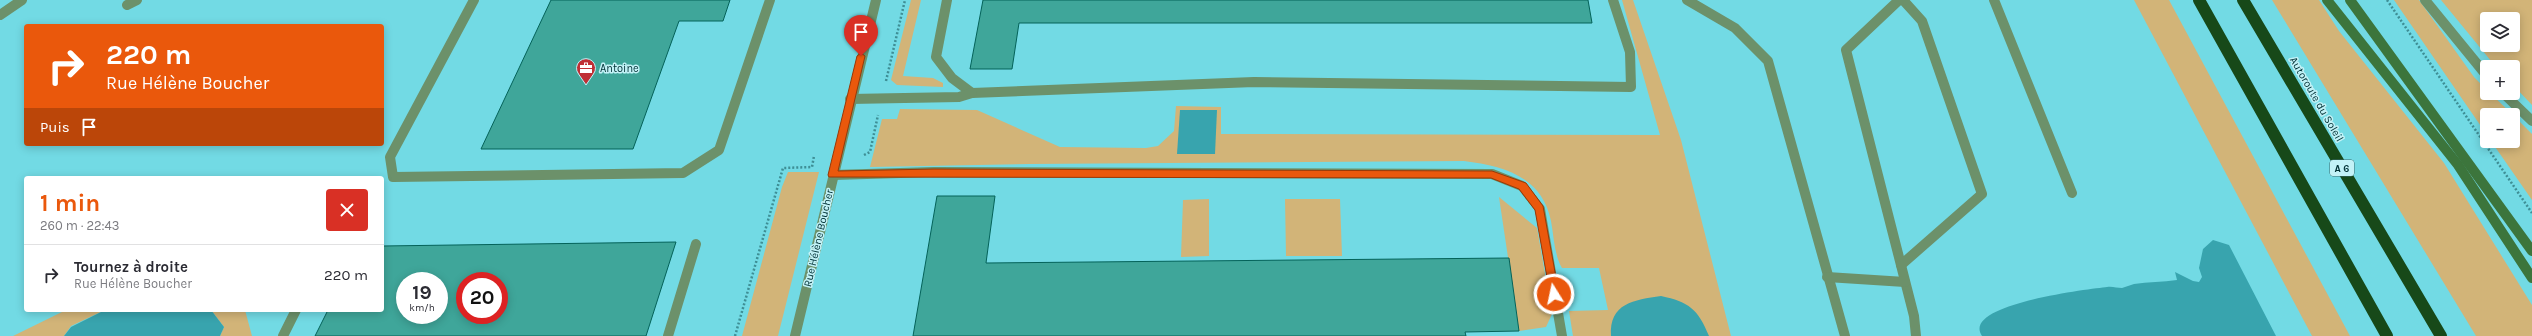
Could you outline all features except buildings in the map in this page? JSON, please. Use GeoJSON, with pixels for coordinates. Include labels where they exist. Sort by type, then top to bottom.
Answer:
{"type":"FeatureCollection","features":[{"type":"Feature","properties":{"kind":"highway"},"geometry":{"type":"LineString","coordinates":[[2200,0],[2387,336]]}},
{"type":"Feature","properties":{"kind":"highway","name":"Autoroute du Soleil"},"geometry":{"type":"LineString","coordinates":[[2243,0],[2441,336]]}},
{"type":"Feature","properties":{"kind":"main road"},"geometry":{"type":"LineString","coordinates":[[2327,0],[2458,165],[2532,278]]}},
{"type":"Feature","properties":{"kind":"main road"},"geometry":{"type":"LineString","coordinates":[[2350,0],[2471,164],[2532,251]]}},
{"type":"Feature","properties":{"kind":"street"},"geometry":{"type":"LineString","coordinates":[[0,15],[22,0]]}},
{"type":"Feature","properties":{"kind":"street"},"geometry":{"type":"LineString","coordinates":[[127,5],[137,0]]}},
{"type":"Feature","properties":{"kind":"street"},"geometry":{"type":"LineString","coordinates":[[474,0],[390,156],[393,177],[683,173],[719,150],[770,0]]}},
{"type":"Feature","properties":{"kind":"street","name":"Rue Hélène Boucher"},"geometry":{"type":"LineString","coordinates":[[794,336],[850,99],[876,0]]}},
{"type":"Feature","properties":{"kind":"street"},"geometry":{"type":"LineString","coordinates":[[947,0],[936,57],[952,78],[972,92]]}},
{"type":"Feature","properties":{"kind":"street"},"geometry":{"type":"LineString","coordinates":[[850,99],[959,97],[972,92],[1254,82],[1631,87],[1630,52],[1613,0]]}},
{"type":"Feature","properties":{"kind":"street"},"geometry":{"type":"LineString","coordinates":[[1688,0],[1735,28],[1768,61],[1827,277],[1845,336]]}},
{"type":"Feature","properties":{"kind":"street"},"geometry":{"type":"LineString","coordinates":[[1899,0],[1846,50],[1901,265],[1916,336]]}},
{"type":"Feature","properties":{"kind":"street"},"geometry":{"type":"LineString","coordinates":[[1901,265],[1982,194],[1922,21],[1903,0]]}},
{"type":"Feature","properties":{"kind":"street"},"geometry":{"type":"LineString","coordinates":[[1994,0],[2072,193]]}},
{"type":"Feature","properties":{"kind":"street"},"geometry":{"type":"LineString","coordinates":[[2425,0],[2480,67]]}},
{"type":"Feature","properties":{"kind":"street"},"geometry":{"type":"LineString","coordinates":[[2510,100],[2532,121]]}},
{"type":"Feature","properties":{"kind":"street"},"geometry":{"type":"LineString","coordinates":[[833,175],[934,172],[1492,174],[1522,186],[1540,209],[1562,336]]}},
{"type":"Feature","properties":{"kind":"street"},"geometry":{"type":"LineString","coordinates":[[668,336],[696,244]]}},
{"type":"Feature","properties":{"kind":"street"},"geometry":{"type":"LineString","coordinates":[[1827,277],[1905,282]]}},
{"type":"Feature","properties":{"kind":"street"},"geometry":{"type":"LineString","coordinates":[[283,336],[295,312]]}},
{"type":"Feature","properties":{"kind":"path"},"geometry":{"type":"LineString","coordinates":[[2387,0],[2532,213]]}},
{"type":"Feature","properties":{"kind":"path"},"geometry":{"type":"LineString","coordinates":[[735,336],[783,168],[812,167],[814,156]]}},
{"type":"Feature","properties":{"kind":"shaded area"},"geometry":{"type":"Polygon","coordinates":[[[911,0],[921,0],[903,76],[933,78],[943,83],[943,87],[897,85],[891,80],[911,0]]]}},
{"type":"Feature","properties":{"kind":"shaded area"},"geometry":{"type":"Polygon","coordinates":[[[1622,0],[1633,0],[1681,140],[1731,336],[1573,336],[1569,311],[1608,310],[1599,268],[1562,268],[1556,251],[1551,221],[1546,206],[1539,193],[1519,176],[1506,170],[1479,163],[1464,161],[1030,164],[870,167],[882,119],[897,119],[900,109],[977,110],[1060,147],[1146,148],[1158,146],[1174,131],[1176,106],[1221,107],[1221,134],[1660,135],[1622,0]]]}},
{"type":"Feature","properties":{"kind":"shaded area"},"geometry":{"type":"Polygon","coordinates":[[[2134,0],[2169,0],[2350,336],[2312,336],[2134,0]]]}},
{"type":"Feature","properties":{"kind":"shaded area"},"geometry":{"type":"Polygon","coordinates":[[[2272,0],[2319,0],[2339,31],[2444,163],[2532,305],[2532,336],[2476,336],[2272,0]]]}},
{"type":"Feature","properties":{"kind":"shaded area"},"geometry":{"type":"Polygon","coordinates":[[[2394,0],[2419,0],[2474,77],[2480,83],[2480,100],[2497,100],[2506,108],[2480,108],[2480,125],[2394,0]]]}},
{"type":"Feature","properties":{"kind":"shaded area"},"geometry":{"type":"Polygon","coordinates":[[[2441,0],[2532,0],[2532,105],[2520,92],[2520,60],[2490,60],[2484,52],[2520,52],[2520,12],[2480,12],[2480,48],[2441,0]]]}},
{"type":"Feature","properties":{"kind":"shaded area"},"geometry":{"type":"Polygon","coordinates":[[[2520,122],[2532,134],[2532,200],[2496,148],[2520,148],[2520,122]]]}},
{"type":"Feature","properties":{"kind":"shaded area"},"geometry":{"type":"Polygon","coordinates":[[[788,172],[819,172],[778,336],[742,336],[782,187],[788,172]]]}},
{"type":"Feature","properties":{"kind":"shaded area"},"geometry":{"type":"Polygon","coordinates":[[[1499,197],[1537,228],[1552,314],[1546,327],[1519,331],[1499,197]]]}},
{"type":"Feature","properties":{"kind":"shaded area"},"geometry":{"type":"Polygon","coordinates":[[[1209,199],[1209,256],[1181,257],[1183,200],[1209,199]]]}},
{"type":"Feature","properties":{"kind":"shaded area"},"geometry":{"type":"Polygon","coordinates":[[[1285,199],[1340,199],[1342,256],[1286,256],[1285,199]]]}},
{"type":"Feature","properties":{"kind":"shaded area"},"geometry":{"type":"Polygon","coordinates":[[[62,312],[101,312],[71,326],[64,336],[13,336],[62,312]]]}},
{"type":"Feature","properties":{"kind":"shaded area"},"geometry":{"type":"Polygon","coordinates":[[[213,312],[246,312],[252,336],[220,336],[224,327],[213,312]]]}},
{"type":"Feature","properties":{"kind":"water"},"geometry":{"type":"Polygon","coordinates":[[[1180,110],[1217,110],[1215,154],[1177,154],[1180,110]]]}},
{"type":"Feature","properties":{"kind":"water"},"geometry":{"type":"Polygon","coordinates":[[[2213,240],[2229,245],[2276,336],[1982,336],[1980,325],[1990,315],[2007,307],[2030,300],[2096,288],[2122,288],[2134,284],[2177,280],[2175,272],[2193,281],[2199,282],[2202,277],[2199,268],[2203,249],[2213,240]]]}},
{"type":"Feature","properties":{"kind":"water"},"geometry":{"type":"Polygon","coordinates":[[[1661,296],[1679,301],[1691,308],[1701,319],[1709,336],[1611,336],[1611,325],[1614,316],[1625,305],[1642,299],[1661,296]]]}},
{"type":"Feature","properties":{"kind":"water"},"geometry":{"type":"Polygon","coordinates":[[[101,312],[213,312],[224,327],[220,336],[64,336],[71,327],[101,312]]]}},
{"type":"Feature","properties":{"kind":"place","name":"Antoine"},"geometry":{"type":"Point","coordinates":[586,85]}},
{"type":"Feature","properties":{"kind":"route"},"geometry":{"type":"LineString","coordinates":[[861,56],[833,175],[934,172],[1492,174],[1522,186],[1540,209],[1554,294]]}}]}
